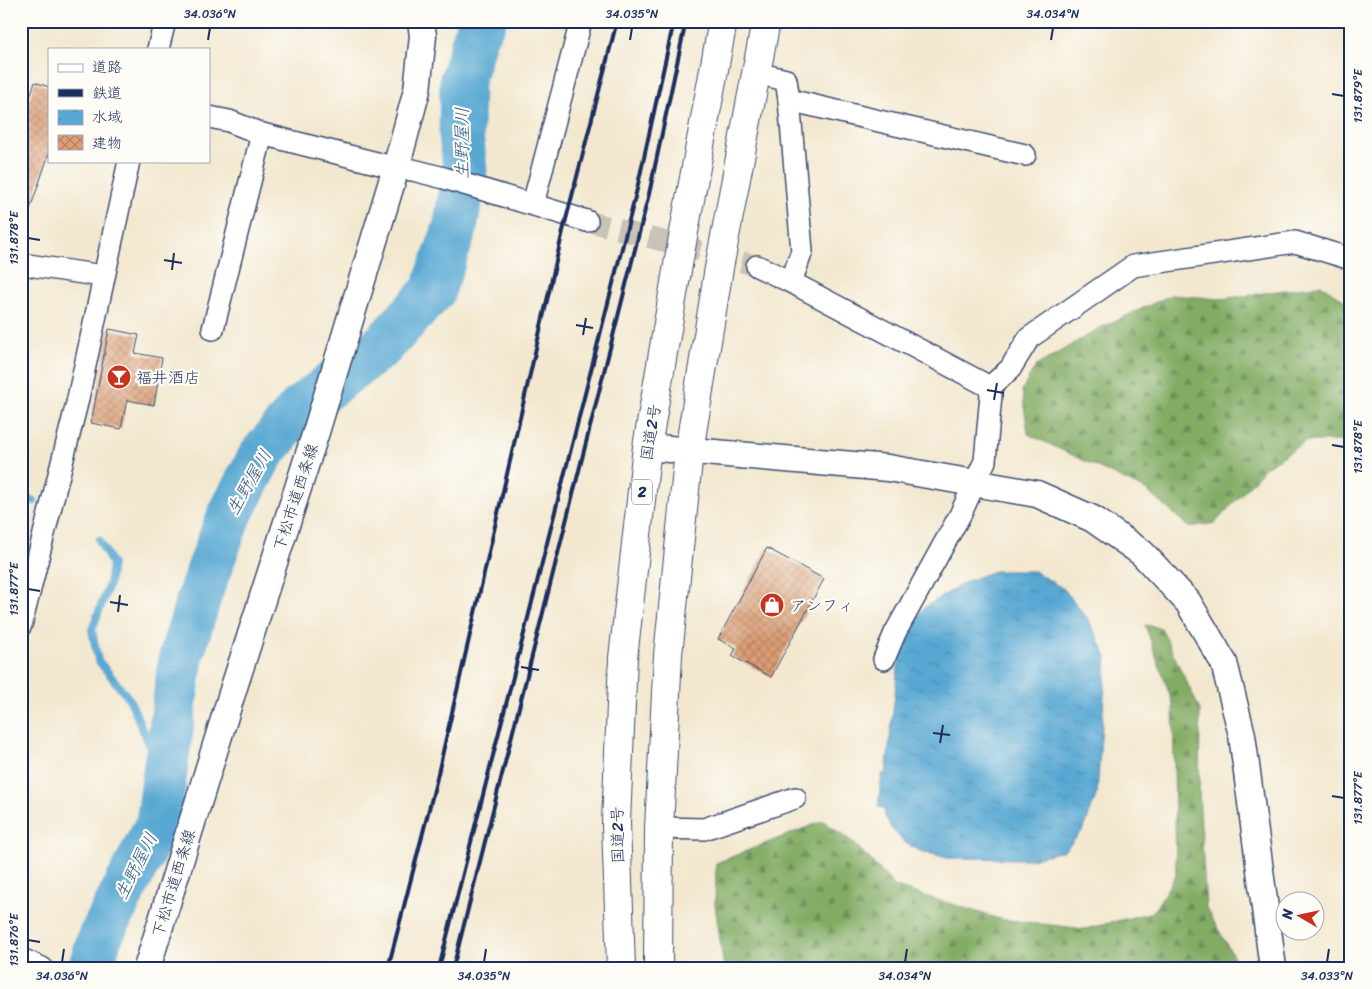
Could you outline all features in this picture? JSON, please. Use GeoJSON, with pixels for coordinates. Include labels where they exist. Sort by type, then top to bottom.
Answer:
{"type":"FeatureCollection","features":[{"type":"Feature","properties":{"kind":"highway","name":"国道2号"},"geometry":{"type":"LineString","coordinates":[[621,968],[616,823],[622,668],[646,448],[723,21]]}},
{"type":"Feature","properties":{"kind":"highway"},"geometry":{"type":"LineString","coordinates":[[658,968],[659,828],[668,656],[689,451],[719,268],[766,21]]}},
{"type":"Feature","properties":{"kind":"street"},"geometry":{"type":"LineString","coordinates":[[158,48],[165,21]]}},
{"type":"Feature","properties":{"kind":"street","name":"下松市道西条線"},"geometry":{"type":"LineString","coordinates":[[147,968],[234,687],[346,338],[396,168],[416,90],[423,36],[421,21]]}},
{"type":"Feature","properties":{"kind":"street"},"geometry":{"type":"LineString","coordinates":[[533,204],[582,21]]}},
{"type":"Feature","properties":{"kind":"street"},"geometry":{"type":"LineString","coordinates":[[756,73],[786,80],[802,251],[791,282]]}},
{"type":"Feature","properties":{"kind":"street"},"geometry":{"type":"LineString","coordinates":[[789,100],[1025,155]]}},
{"type":"Feature","properties":{"kind":"street"},"geometry":{"type":"LineString","coordinates":[[210,117],[229,121],[262,134],[396,168],[413,170],[444,178],[587,221]]}},
{"type":"Feature","properties":{"kind":"street"},"geometry":{"type":"LineString","coordinates":[[213,329],[262,134]]}},
{"type":"Feature","properties":{"kind":"street"},"geometry":{"type":"LineString","coordinates":[[21,625],[77,403],[129,162]]}},
{"type":"Feature","properties":{"kind":"street"},"geometry":{"type":"LineString","coordinates":[[990,387],[1010,369],[1029,338],[1134,266],[1295,242],[1351,259]]}},
{"type":"Feature","properties":{"kind":"street"},"geometry":{"type":"LineString","coordinates":[[21,264],[103,276]]}},
{"type":"Feature","properties":{"kind":"street"},"geometry":{"type":"LineString","coordinates":[[757,266],[990,387]]}},
{"type":"Feature","properties":{"kind":"street"},"geometry":{"type":"LineString","coordinates":[[884,659],[895,633],[960,515],[985,461],[991,395],[990,387]]}},
{"type":"Feature","properties":{"kind":"street"},"geometry":{"type":"LineString","coordinates":[[646,448],[888,468],[1037,494],[1093,519],[1142,553],[1188,602],[1224,663],[1242,735],[1273,968]]}},
{"type":"Feature","properties":{"kind":"street"},"geometry":{"type":"LineString","coordinates":[[659,828],[704,829],[795,798]]}},
{"type":"Feature","properties":{"kind":"street"},"geometry":{"type":"LineString","coordinates":[[21,959],[42,968]]}},
{"type":"Feature","properties":{"kind":"green space"},"geometry":{"type":"Polygon","coordinates":[[[1321,285],[1351,305],[1351,441],[1306,441],[1267,466],[1215,523],[1189,527],[1146,490],[1028,434],[1022,390],[1036,366],[1098,329],[1171,295],[1221,299],[1321,285]]]}},
{"type":"Feature","properties":{"kind":"green space"},"geometry":{"type":"Polygon","coordinates":[[[1145,625],[1161,628],[1200,710],[1199,792],[1206,908],[1234,957],[1234,968],[724,968],[715,905],[716,863],[823,821],[853,842],[896,887],[1000,919],[1085,929],[1153,912],[1176,875],[1173,704],[1145,625]]]}},
{"type":"Feature","properties":{"kind":"water"},"geometry":{"type":"Polygon","coordinates":[[[994,571],[1034,571],[1064,589],[1088,619],[1107,657],[1097,793],[1084,829],[1065,850],[1032,859],[947,858],[920,851],[904,842],[891,828],[885,816],[884,808],[878,807],[882,774],[886,774],[898,667],[905,632],[925,607],[967,581],[994,571]]]}},
{"type":"Feature","properties":{"kind":"building"},"geometry":{"type":"Polygon","coordinates":[[[35,82],[48,87],[48,157],[29,212],[21,210],[21,123],[35,82]]]}},
{"type":"Feature","properties":{"kind":"building"},"geometry":{"type":"Polygon","coordinates":[[[109,329],[139,335],[135,353],[162,358],[154,405],[127,400],[121,429],[91,423],[109,329]]]}},
{"type":"Feature","properties":{"kind":"building"},"geometry":{"type":"Polygon","coordinates":[[[767,548],[824,579],[771,677],[732,656],[736,648],[718,639],[767,548]]]}},
{"type":"Feature","properties":{"kind":"waterway","name":"生野屋川"},"geometry":{"type":"LineString","coordinates":[[90,968],[100,937],[158,823],[181,657],[201,591],[229,516],[261,455],[300,408],[383,345],[433,291],[455,228],[465,170],[461,134],[462,80],[476,34],[484,21]]}},
{"type":"Feature","properties":{"kind":"waterway"},"geometry":{"type":"LineString","coordinates":[[21,496],[34,501]]}},
{"type":"Feature","properties":{"kind":"waterway"},"geometry":{"type":"LineString","coordinates":[[99,540],[112,564],[109,584],[92,630],[98,660],[130,700],[164,780]]}},
{"type":"Feature","properties":{"kind":"tunnel"},"geometry":{"type":"LineString","coordinates":[[587,221],[757,266]]}},
{"type":"Feature","properties":{"kind":"railway"},"geometry":{"type":"LineString","coordinates":[[388,968],[436,782],[563,231],[617,21]]}},
{"type":"Feature","properties":{"kind":"railway"},"geometry":{"type":"LineString","coordinates":[[439,968],[637,189],[674,21]]}},
{"type":"Feature","properties":{"kind":"railway"},"geometry":{"type":"LineString","coordinates":[[453,968],[649,194],[686,21]]}},
{"type":"Feature","properties":{"kind":"place","name":"福井酒店"},"geometry":{"type":"Point","coordinates":[119,377]}},
{"type":"Feature","properties":{"kind":"place","name":"アンフィ"},"geometry":{"type":"Point","coordinates":[772,605]}}]}
